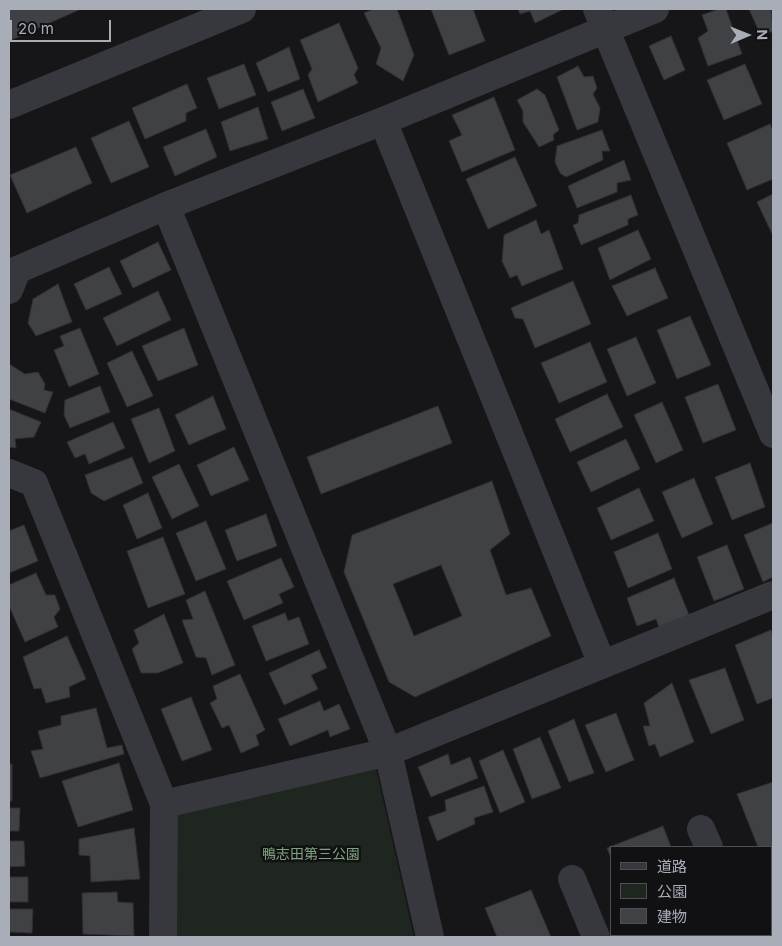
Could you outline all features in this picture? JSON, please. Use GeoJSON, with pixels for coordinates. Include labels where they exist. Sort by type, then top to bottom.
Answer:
{"type":"FeatureCollection","features":[{"type":"Feature","properties":{"kind":"street"},"geometry":{"type":"LineString","coordinates":[[9,105],[242,9]]}},
{"type":"Feature","properties":{"kind":"street"},"geometry":{"type":"LineString","coordinates":[[9,290],[17,270],[166,206],[383,121],[602,19],[655,9]]}},
{"type":"Feature","properties":{"kind":"street"},"geometry":{"type":"LineString","coordinates":[[602,19],[773,434]]}},
{"type":"Feature","properties":{"kind":"street"},"geometry":{"type":"LineString","coordinates":[[383,121],[602,664]]}},
{"type":"Feature","properties":{"kind":"street"},"geometry":{"type":"LineString","coordinates":[[166,206],[388,752],[430,937]]}},
{"type":"Feature","properties":{"kind":"street"},"geometry":{"type":"LineString","coordinates":[[9,473],[34,484],[164,804],[163,937]]}},
{"type":"Feature","properties":{"kind":"street"},"geometry":{"type":"LineString","coordinates":[[164,804],[388,752],[773,595]]}},
{"type":"Feature","properties":{"kind":"street"},"geometry":{"type":"LineString","coordinates":[[572,879],[596,937]]}},
{"type":"Feature","properties":{"kind":"green space","name":"鴨志田第三公園"},"geometry":{"type":"Polygon","coordinates":[[[373,755],[414,937],[163,937],[164,804],[373,755]]]}},
{"type":"Feature","properties":{"kind":"building"},"geometry":{"type":"Polygon","coordinates":[[[9,9],[81,9],[9,41],[9,9]]]}},
{"type":"Feature","properties":{"kind":"building"},"geometry":{"type":"Polygon","coordinates":[[[374,9],[397,9],[414,55],[403,81],[376,64],[381,48],[364,13],[374,9]]]}},
{"type":"Feature","properties":{"kind":"building"},"geometry":{"type":"Polygon","coordinates":[[[431,9],[473,9],[485,41],[449,55],[431,9]]]}},
{"type":"Feature","properties":{"kind":"building"},"geometry":{"type":"Polygon","coordinates":[[[518,9],[564,9],[535,23],[530,11],[520,14],[518,9]]]}},
{"type":"Feature","properties":{"kind":"building"},"geometry":{"type":"Polygon","coordinates":[[[719,9],[726,9],[742,54],[708,66],[698,38],[708,31],[702,15],[719,9]]]}},
{"type":"Feature","properties":{"kind":"building"},"geometry":{"type":"Polygon","coordinates":[[[749,9],[771,9],[773,31],[761,36],[749,9]]]}},
{"type":"Feature","properties":{"kind":"building"},"geometry":{"type":"Polygon","coordinates":[[[339,23],[358,68],[354,75],[358,83],[318,102],[308,75],[312,69],[300,40],[339,23]]]}},
{"type":"Feature","properties":{"kind":"building"},"geometry":{"type":"Polygon","coordinates":[[[671,36],[685,70],[664,80],[649,46],[671,36]]]}},
{"type":"Feature","properties":{"kind":"building"},"geometry":{"type":"Polygon","coordinates":[[[289,47],[300,79],[268,92],[256,63],[289,47]]]}},
{"type":"Feature","properties":{"kind":"building"},"geometry":{"type":"Polygon","coordinates":[[[244,64],[256,95],[219,109],[207,78],[244,64]]]}},
{"type":"Feature","properties":{"kind":"building"},"geometry":{"type":"Polygon","coordinates":[[[745,64],[762,104],[724,120],[707,80],[745,64]]]}},
{"type":"Feature","properties":{"kind":"building"},"geometry":{"type":"Polygon","coordinates":[[[578,66],[584,77],[593,76],[597,88],[593,94],[600,108],[598,122],[577,130],[557,77],[578,66]]]}},
{"type":"Feature","properties":{"kind":"building"},"geometry":{"type":"Polygon","coordinates":[[[187,84],[197,108],[186,113],[186,121],[145,139],[132,108],[187,84]]]}},
{"type":"Feature","properties":{"kind":"building"},"geometry":{"type":"Polygon","coordinates":[[[303,89],[315,118],[282,131],[271,102],[303,89]]]}},
{"type":"Feature","properties":{"kind":"building"},"geometry":{"type":"Polygon","coordinates":[[[537,89],[545,95],[559,130],[553,135],[554,140],[539,147],[523,122],[523,111],[517,100],[537,89]]]}},
{"type":"Feature","properties":{"kind":"building"},"geometry":{"type":"Polygon","coordinates":[[[494,97],[515,150],[462,172],[449,141],[462,135],[452,115],[494,97]]]}},
{"type":"Feature","properties":{"kind":"building"},"geometry":{"type":"Polygon","coordinates":[[[258,107],[268,139],[230,151],[221,122],[258,107]]]}},
{"type":"Feature","properties":{"kind":"building"},"geometry":{"type":"Polygon","coordinates":[[[129,121],[149,167],[111,183],[91,138],[129,121]]]}},
{"type":"Feature","properties":{"kind":"building"},"geometry":{"type":"Polygon","coordinates":[[[770,124],[773,131],[773,179],[747,190],[727,143],[770,124]]]}},
{"type":"Feature","properties":{"kind":"building"},"geometry":{"type":"Polygon","coordinates":[[[206,129],[217,157],[175,176],[163,147],[206,129]]]}},
{"type":"Feature","properties":{"kind":"building"},"geometry":{"type":"Polygon","coordinates":[[[602,130],[610,151],[602,151],[603,160],[566,177],[560,173],[555,162],[557,146],[602,130]]]}},
{"type":"Feature","properties":{"kind":"building"},"geometry":{"type":"Polygon","coordinates":[[[76,147],[92,183],[27,213],[10,175],[76,147]]]}},
{"type":"Feature","properties":{"kind":"building"},"geometry":{"type":"Polygon","coordinates":[[[515,157],[537,206],[488,229],[466,179],[515,157]]]}},
{"type":"Feature","properties":{"kind":"building"},"geometry":{"type":"Polygon","coordinates":[[[624,160],[631,180],[617,183],[617,192],[577,208],[568,186],[624,160]]]}},
{"type":"Feature","properties":{"kind":"building"},"geometry":{"type":"Polygon","coordinates":[[[773,194],[773,236],[757,202],[773,194]]]}},
{"type":"Feature","properties":{"kind":"building"},"geometry":{"type":"Polygon","coordinates":[[[631,195],[638,215],[628,219],[628,225],[581,245],[573,225],[578,223],[579,215],[631,195]]]}},
{"type":"Feature","properties":{"kind":"building"},"geometry":{"type":"Polygon","coordinates":[[[536,220],[541,234],[549,230],[563,269],[522,286],[517,275],[510,278],[502,261],[504,235],[536,220]]]}},
{"type":"Feature","properties":{"kind":"building"},"geometry":{"type":"Polygon","coordinates":[[[638,230],[651,259],[610,280],[598,248],[638,230]]]}},
{"type":"Feature","properties":{"kind":"building"},"geometry":{"type":"Polygon","coordinates":[[[158,242],[171,270],[133,288],[120,261],[158,242]]]}},
{"type":"Feature","properties":{"kind":"building"},"geometry":{"type":"Polygon","coordinates":[[[109,267],[122,294],[86,310],[74,284],[109,267]]]}},
{"type":"Feature","properties":{"kind":"building"},"geometry":{"type":"Polygon","coordinates":[[[655,268],[668,298],[627,316],[612,286],[655,268]]]}},
{"type":"Feature","properties":{"kind":"building"},"geometry":{"type":"Polygon","coordinates":[[[573,281],[591,324],[535,348],[523,319],[515,318],[511,308],[573,281]]]}},
{"type":"Feature","properties":{"kind":"building"},"geometry":{"type":"Polygon","coordinates":[[[58,284],[72,322],[36,336],[28,323],[33,299],[58,284]]]}},
{"type":"Feature","properties":{"kind":"building"},"geometry":{"type":"Polygon","coordinates":[[[158,291],[171,320],[117,346],[103,318],[158,291]]]}},
{"type":"Feature","properties":{"kind":"building"},"geometry":{"type":"Polygon","coordinates":[[[690,316],[711,365],[677,379],[657,330],[690,316]]]}},
{"type":"Feature","properties":{"kind":"building"},"geometry":{"type":"Polygon","coordinates":[[[80,328],[99,374],[69,387],[54,350],[64,346],[60,336],[80,328]]]}},
{"type":"Feature","properties":{"kind":"building"},"geometry":{"type":"Polygon","coordinates":[[[184,328],[198,365],[158,381],[142,346],[184,328]]]}},
{"type":"Feature","properties":{"kind":"building"},"geometry":{"type":"Polygon","coordinates":[[[636,337],[656,383],[627,396],[607,349],[636,337]]]}},
{"type":"Feature","properties":{"kind":"building"},"geometry":{"type":"Polygon","coordinates":[[[590,342],[607,382],[559,403],[541,363],[590,342]]]}},
{"type":"Feature","properties":{"kind":"building"},"geometry":{"type":"Polygon","coordinates":[[[132,351],[153,396],[127,407],[107,363],[132,351]]]}},
{"type":"Feature","properties":{"kind":"building"},"geometry":{"type":"Polygon","coordinates":[[[9,364],[25,374],[38,372],[45,384],[44,390],[53,392],[45,413],[9,399],[9,364]]]}},
{"type":"Feature","properties":{"kind":"building"},"geometry":{"type":"Polygon","coordinates":[[[718,384],[736,430],[703,443],[685,397],[718,384]]]}},
{"type":"Feature","properties":{"kind":"building"},"geometry":{"type":"Polygon","coordinates":[[[100,386],[110,412],[70,428],[64,415],[65,400],[100,386]]]}},
{"type":"Feature","properties":{"kind":"building"},"geometry":{"type":"Polygon","coordinates":[[[607,394],[623,427],[570,452],[555,419],[607,394]]]}},
{"type":"Feature","properties":{"kind":"building"},"geometry":{"type":"Polygon","coordinates":[[[213,396],[226,429],[189,445],[175,415],[213,396]]]}},
{"type":"Feature","properties":{"kind":"building"},"geometry":{"type":"Polygon","coordinates":[[[662,402],[683,450],[656,463],[634,415],[662,402]]]}},
{"type":"Feature","properties":{"kind":"building"},"geometry":{"type":"Polygon","coordinates":[[[438,406],[452,443],[321,494],[307,457],[438,406]]]}},
{"type":"Feature","properties":{"kind":"building"},"geometry":{"type":"Polygon","coordinates":[[[159,408],[175,451],[149,463],[131,419],[159,408]]]}},
{"type":"Feature","properties":{"kind":"building"},"geometry":{"type":"Polygon","coordinates":[[[9,409],[41,422],[34,437],[15,439],[16,448],[9,447],[9,409]]]}},
{"type":"Feature","properties":{"kind":"building"},"geometry":{"type":"Polygon","coordinates":[[[113,422],[125,448],[89,464],[85,454],[75,458],[67,442],[113,422]]]}},
{"type":"Feature","properties":{"kind":"building"},"geometry":{"type":"Polygon","coordinates":[[[626,439],[640,469],[591,492],[577,462],[626,439]]]}},
{"type":"Feature","properties":{"kind":"building"},"geometry":{"type":"Polygon","coordinates":[[[234,447],[249,480],[211,496],[197,465],[234,447]]]}},
{"type":"Feature","properties":{"kind":"building"},"geometry":{"type":"Polygon","coordinates":[[[132,457],[143,483],[104,501],[91,493],[85,475],[132,457]]]}},
{"type":"Feature","properties":{"kind":"building"},"geometry":{"type":"Polygon","coordinates":[[[750,463],[765,507],[732,520],[715,477],[750,463]]]}},
{"type":"Feature","properties":{"kind":"building"},"geometry":{"type":"Polygon","coordinates":[[[179,464],[199,506],[172,519],[152,477],[179,464]]]}},
{"type":"Feature","properties":{"kind":"building"},"geometry":{"type":"Polygon","coordinates":[[[694,478],[713,524],[682,538],[662,492],[694,478]]]}},
{"type":"Feature","properties":{"kind":"building"},"geometry":{"type":"Polygon","coordinates":[[[492,481],[510,534],[490,550],[506,595],[531,588],[551,636],[415,697],[389,682],[344,572],[352,535],[492,481]],[[441,565],[393,584],[414,636],[462,616],[441,565]]]}},
{"type":"Feature","properties":{"kind":"building"},"geometry":{"type":"Polygon","coordinates":[[[639,488],[654,521],[611,540],[597,508],[639,488]]]}},
{"type":"Feature","properties":{"kind":"building"},"geometry":{"type":"Polygon","coordinates":[[[148,493],[162,528],[137,539],[123,505],[148,493]]]}},
{"type":"Feature","properties":{"kind":"building"},"geometry":{"type":"Polygon","coordinates":[[[266,514],[277,546],[237,561],[225,530],[266,514]]]}},
{"type":"Feature","properties":{"kind":"building"},"geometry":{"type":"Polygon","coordinates":[[[206,521],[226,569],[196,581],[176,533],[206,521]]]}},
{"type":"Feature","properties":{"kind":"building"},"geometry":{"type":"Polygon","coordinates":[[[773,523],[773,577],[763,582],[744,535],[773,523]]]}},
{"type":"Feature","properties":{"kind":"building"},"geometry":{"type":"Polygon","coordinates":[[[24,525],[38,561],[9,573],[9,531],[24,525]]]}},
{"type":"Feature","properties":{"kind":"building"},"geometry":{"type":"Polygon","coordinates":[[[658,533],[672,569],[628,588],[614,552],[658,533]]]}},
{"type":"Feature","properties":{"kind":"building"},"geometry":{"type":"Polygon","coordinates":[[[163,537],[185,594],[148,608],[127,551],[163,537]]]}},
{"type":"Feature","properties":{"kind":"building"},"geometry":{"type":"Polygon","coordinates":[[[727,545],[744,589],[714,601],[697,557],[727,545]]]}},
{"type":"Feature","properties":{"kind":"building"},"geometry":{"type":"Polygon","coordinates":[[[281,558],[294,587],[279,594],[283,603],[244,620],[227,581],[281,558]]]}},
{"type":"Feature","properties":{"kind":"building"},"geometry":{"type":"Polygon","coordinates":[[[36,573],[46,595],[55,595],[60,609],[54,617],[58,627],[25,642],[9,606],[9,585],[36,573]]]}},
{"type":"Feature","properties":{"kind":"building"},"geometry":{"type":"Polygon","coordinates":[[[674,578],[689,615],[659,627],[656,619],[637,626],[627,598],[674,578]]]}},
{"type":"Feature","properties":{"kind":"building"},"geometry":{"type":"Polygon","coordinates":[[[205,591],[235,665],[212,675],[206,658],[196,657],[182,620],[193,619],[186,600],[205,591]]]}},
{"type":"Feature","properties":{"kind":"building"},"geometry":{"type":"Polygon","coordinates":[[[285,613],[288,621],[299,617],[309,644],[266,661],[252,626],[285,613]]]}},
{"type":"Feature","properties":{"kind":"building"},"geometry":{"type":"Polygon","coordinates":[[[164,614],[183,663],[158,673],[141,673],[132,649],[139,643],[134,630],[164,614]]]}},
{"type":"Feature","properties":{"kind":"building"},"geometry":{"type":"Polygon","coordinates":[[[771,630],[773,636],[773,698],[757,704],[735,645],[771,630]]]}},
{"type":"Feature","properties":{"kind":"building"},"geometry":{"type":"Polygon","coordinates":[[[67,636],[86,679],[69,687],[70,697],[46,703],[41,688],[34,689],[23,657],[67,636]]]}},
{"type":"Feature","properties":{"kind":"building"},"geometry":{"type":"Polygon","coordinates":[[[319,650],[327,668],[311,675],[318,689],[284,705],[269,673],[319,650]]]}},
{"type":"Feature","properties":{"kind":"building"},"geometry":{"type":"Polygon","coordinates":[[[725,668],[744,720],[711,734],[689,680],[725,668]]]}},
{"type":"Feature","properties":{"kind":"building"},"geometry":{"type":"Polygon","coordinates":[[[240,674],[265,730],[256,735],[259,745],[241,753],[229,725],[222,728],[210,703],[217,699],[213,686],[240,674]]]}},
{"type":"Feature","properties":{"kind":"building"},"geometry":{"type":"Polygon","coordinates":[[[672,683],[694,742],[660,757],[655,744],[649,746],[643,726],[650,726],[644,703],[672,683]]]}},
{"type":"Feature","properties":{"kind":"building"},"geometry":{"type":"Polygon","coordinates":[[[191,697],[212,750],[182,761],[161,709],[191,697]]]}},
{"type":"Feature","properties":{"kind":"building"},"geometry":{"type":"Polygon","coordinates":[[[320,701],[324,711],[339,704],[350,729],[330,737],[328,730],[290,746],[278,719],[320,701]]]}},
{"type":"Feature","properties":{"kind":"building"},"geometry":{"type":"Polygon","coordinates":[[[96,708],[107,748],[122,745],[124,754],[40,778],[31,751],[43,749],[38,731],[61,725],[61,716],[96,708]]]}},
{"type":"Feature","properties":{"kind":"building"},"geometry":{"type":"Polygon","coordinates":[[[616,713],[634,760],[606,772],[585,725],[616,713]]]}},
{"type":"Feature","properties":{"kind":"building"},"geometry":{"type":"Polygon","coordinates":[[[574,719],[594,773],[569,782],[548,731],[574,719]]]}},
{"type":"Feature","properties":{"kind":"building"},"geometry":{"type":"Polygon","coordinates":[[[540,737],[561,788],[532,799],[513,749],[540,737]]]}},
{"type":"Feature","properties":{"kind":"building"},"geometry":{"type":"Polygon","coordinates":[[[503,750],[525,802],[500,813],[479,761],[503,750]]]}},
{"type":"Feature","properties":{"kind":"building"},"geometry":{"type":"Polygon","coordinates":[[[448,754],[451,765],[470,757],[478,778],[431,797],[418,767],[448,754]]]}},
{"type":"Feature","properties":{"kind":"building"},"geometry":{"type":"Polygon","coordinates":[[[119,763],[133,810],[78,827],[62,781],[119,763]]]}},
{"type":"Feature","properties":{"kind":"building"},"geometry":{"type":"Polygon","coordinates":[[[9,764],[12,764],[12,801],[9,801],[9,764]]]}},
{"type":"Feature","properties":{"kind":"building"},"geometry":{"type":"Polygon","coordinates":[[[773,782],[773,885],[772,846],[758,846],[737,794],[773,782]]]}},
{"type":"Feature","properties":{"kind":"building"},"geometry":{"type":"Polygon","coordinates":[[[484,786],[493,812],[474,818],[475,824],[437,841],[428,817],[446,811],[445,800],[484,786]]]}},
{"type":"Feature","properties":{"kind":"building"},"geometry":{"type":"Polygon","coordinates":[[[9,808],[20,808],[19,831],[9,831],[9,808]]]}},
{"type":"Feature","properties":{"kind":"building"},"geometry":{"type":"Polygon","coordinates":[[[663,826],[671,846],[612,846],[663,826]]]}},
{"type":"Feature","properties":{"kind":"building"},"geometry":{"type":"Polygon","coordinates":[[[134,828],[140,879],[91,882],[90,856],[79,855],[79,839],[134,828]]]}},
{"type":"Feature","properties":{"kind":"building"},"geometry":{"type":"Polygon","coordinates":[[[9,841],[24,841],[25,866],[9,867],[9,841]]]}},
{"type":"Feature","properties":{"kind":"building"},"geometry":{"type":"Polygon","coordinates":[[[9,877],[28,877],[28,902],[9,902],[9,877]]]}},
{"type":"Feature","properties":{"kind":"building"},"geometry":{"type":"Polygon","coordinates":[[[531,890],[551,937],[497,937],[485,908],[531,890]]]}},
{"type":"Feature","properties":{"kind":"building"},"geometry":{"type":"Polygon","coordinates":[[[117,892],[118,902],[133,903],[134,936],[83,934],[82,893],[117,892]]]}},
{"type":"Feature","properties":{"kind":"building"},"geometry":{"type":"Polygon","coordinates":[[[9,909],[33,909],[32,933],[9,932],[9,909]]]}},
{"type":"Feature","properties":{"kind":"building"},"geometry":{"type":"Polygon","coordinates":[[[642,936],[707,937],[642,937],[642,936]]]}}]}
